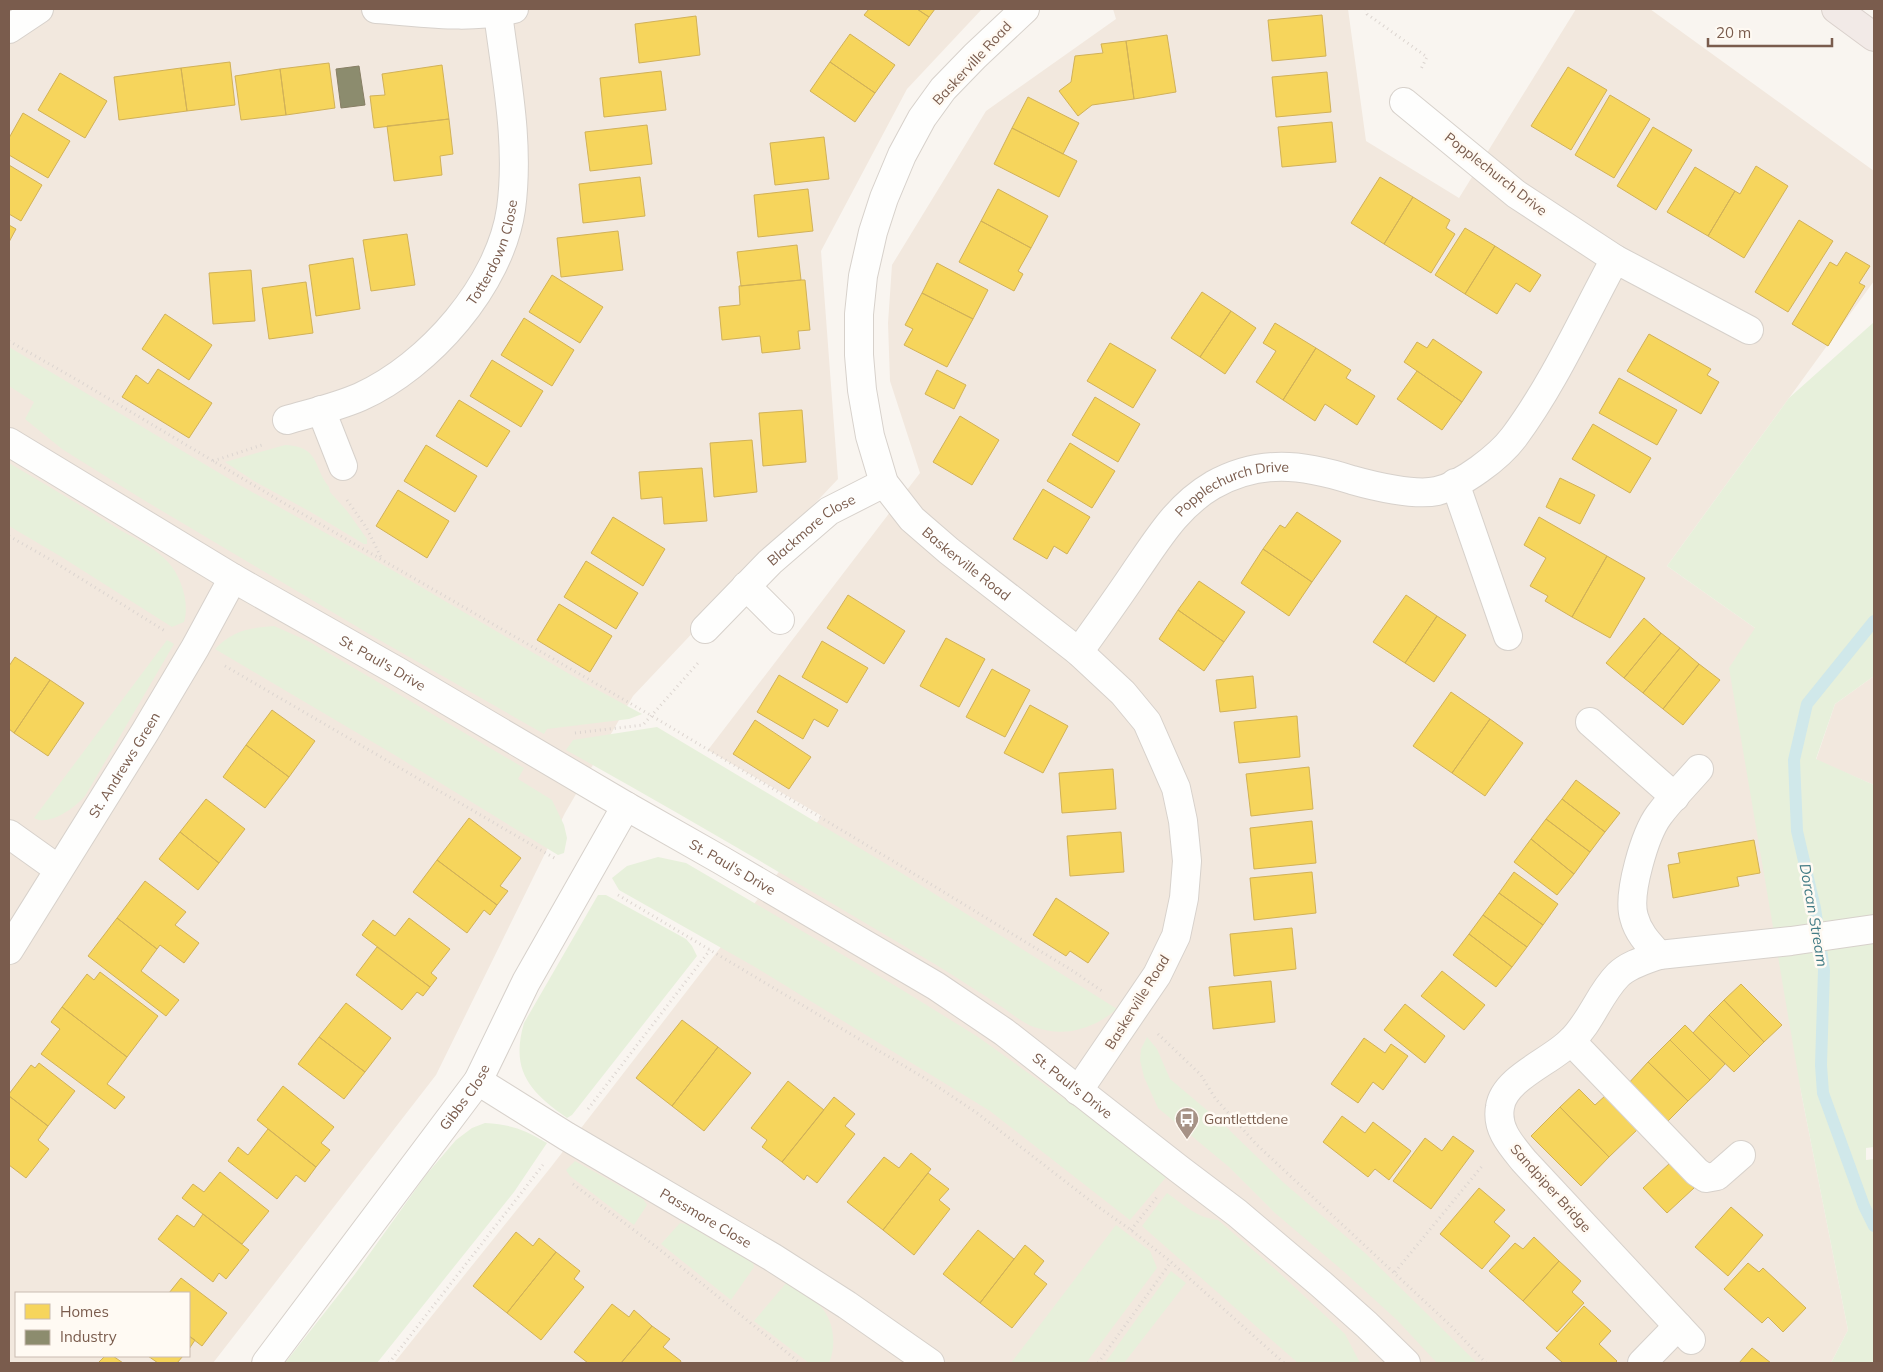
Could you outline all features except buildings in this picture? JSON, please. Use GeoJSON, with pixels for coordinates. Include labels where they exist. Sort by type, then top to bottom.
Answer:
{"type":"FeatureCollection","features":[{"type":"Feature","properties":{"kind":"highway"},"geometry":{"type":"LineString","coordinates":[[1836,9],[1874,37]]}},
{"type":"Feature","properties":{"kind":"street"},"geometry":{"type":"LineString","coordinates":[[9,29],[39,9]]}},
{"type":"Feature","properties":{"kind":"street"},"geometry":{"type":"LineString","coordinates":[[376,9],[462,14],[506,11]]}},
{"type":"Feature","properties":{"kind":"street","name":"Baskerville Road"},"geometry":{"type":"LineString","coordinates":[[1025,9],[1000,31],[950,82],[922,118],[902,155],[884,198],[873,232],[863,276],[859,314],[859,355],[862,390],[870,436],[884,483],[912,519],[949,551],[1078,652],[1123,693],[1147,722],[1176,788],[1183,821],[1187,860],[1184,898],[1176,936],[1157,975],[1078,1091]]}},
{"type":"Feature","properties":{"kind":"street","name":"Totterdown Close"},"geometry":{"type":"LineString","coordinates":[[288,420],[359,397],[385,384],[409,368],[466,309],[487,278],[503,240],[509,218],[513,179],[513,134],[506,11]]}},
{"type":"Feature","properties":{"kind":"street","name":"Popplechurch Drive"},"geometry":{"type":"LineString","coordinates":[[1404,102],[1516,194],[1615,259],[1749,330]]}},
{"type":"Feature","properties":{"kind":"street","name":"Popplechurch Drive"},"geometry":{"type":"LineString","coordinates":[[1078,652],[1170,520],[1192,499],[1214,485],[1243,472],[1262,468],[1289,466],[1319,471],[1388,489],[1437,491],[1455,483],[1490,461],[1513,438],[1541,394],[1615,259]]}},
{"type":"Feature","properties":{"kind":"street"},"geometry":{"type":"LineString","coordinates":[[321,410],[343,466]]}},
{"type":"Feature","properties":{"kind":"street","name":"St. Paul's Drive"},"geometry":{"type":"LineString","coordinates":[[9,442],[233,578],[397,670],[538,755],[936,986],[1004,1032],[1237,1212],[1367,1325],[1406,1363]]}},
{"type":"Feature","properties":{"kind":"street","name":"Blackmore Close"},"geometry":{"type":"LineString","coordinates":[[705,629],[770,562],[829,511],[884,483]]}},
{"type":"Feature","properties":{"kind":"street"},"geometry":{"type":"LineString","coordinates":[[1455,483],[1508,636]]}},
{"type":"Feature","properties":{"kind":"street","name":"St. Andrews Green"},"geometry":{"type":"LineString","coordinates":[[9,950],[145,732],[195,648],[233,578]]}},
{"type":"Feature","properties":{"kind":"street"},"geometry":{"type":"LineString","coordinates":[[746,586],[780,620]]}},
{"type":"Feature","properties":{"kind":"street"},"geometry":{"type":"LineString","coordinates":[[1590,722],[1675,797]]}},
{"type":"Feature","properties":{"kind":"street"},"geometry":{"type":"LineString","coordinates":[[1659,955],[1643,937],[1633,917],[1632,898],[1639,865],[1648,835],[1659,816],[1700,769]]}},
{"type":"Feature","properties":{"kind":"street","name":"Gibbs Close"},"geometry":{"type":"LineString","coordinates":[[266,1363],[478,1081],[526,982],[626,806]]}},
{"type":"Feature","properties":{"kind":"street"},"geometry":{"type":"LineString","coordinates":[[9,834],[58,869]]}},
{"type":"Feature","properties":{"kind":"street","name":"Sandpiper Bridge"},"geometry":{"type":"LineString","coordinates":[[1642,1363],[1685,1333],[1524,1161],[1506,1138],[1499,1118],[1504,1094],[1523,1076],[1571,1041],[1591,1016],[1604,992],[1619,974],[1639,962],[1659,955],[1791,941],[1865,930]]}},
{"type":"Feature","properties":{"kind":"street"},"geometry":{"type":"LineString","coordinates":[[1571,1041],[1697,1172],[1706,1178],[1717,1176],[1741,1155]]}},
{"type":"Feature","properties":{"kind":"street","name":"Passmore Close"},"geometry":{"type":"LineString","coordinates":[[478,1081],[566,1136],[772,1257],[847,1305],[930,1363]]}},
{"type":"Feature","properties":{"kind":"path"},"geometry":{"type":"LineString","coordinates":[[1366,9],[1367,14],[1427,57],[1404,102]]}},
{"type":"Feature","properties":{"kind":"path"},"geometry":{"type":"LineString","coordinates":[[9,341],[652,716],[1073,971],[1133,1012],[1170,1044],[1201,1075],[1215,1098],[1256,1144],[1451,1326],[1486,1363]]}},
{"type":"Feature","properties":{"kind":"path"},"geometry":{"type":"LineString","coordinates":[[213,461],[261,446],[288,420]]}},
{"type":"Feature","properties":{"kind":"path"},"geometry":{"type":"LineString","coordinates":[[343,466],[337,488],[366,527],[383,560]]}},
{"type":"Feature","properties":{"kind":"path"},"geometry":{"type":"LineString","coordinates":[[9,536],[301,712],[587,877],[926,1079],[977,1114],[1131,1230],[1171,1262],[1284,1363]]}},
{"type":"Feature","properties":{"kind":"path"},"geometry":{"type":"LineString","coordinates":[[538,755],[552,738],[643,725],[702,658],[705,629]]}},
{"type":"Feature","properties":{"kind":"path"},"geometry":{"type":"LineString","coordinates":[[1394,1272],[1506,1138]]}},
{"type":"Feature","properties":{"kind":"path"},"geometry":{"type":"LineString","coordinates":[[1131,1230],[1179,1169]]}},
{"type":"Feature","properties":{"kind":"path"},"geometry":{"type":"LineString","coordinates":[[572,1184],[659,1250],[800,1363]]}},
{"type":"Feature","properties":{"kind":"path"},"geometry":{"type":"LineString","coordinates":[[1098,1363],[1171,1262]]}},
{"type":"Feature","properties":{"kind":"shaded area"},"geometry":{"type":"Polygon","coordinates":[[[9,9],[982,9],[907,89],[821,251],[838,479],[633,696],[565,813],[436,1075],[213,1363],[9,1363],[9,9]]]}},
{"type":"Feature","properties":{"kind":"shaded area"},"geometry":{"type":"Polygon","coordinates":[[[1113,9],[1348,9],[1366,141],[1459,198],[1576,9],[1650,9],[1874,171],[1874,281],[1667,566],[1755,628],[1801,1092],[1848,1330],[1831,1363],[394,1363],[551,1167],[822,816],[708,750],[920,473],[890,381],[888,323],[892,265],[986,111],[1116,19],[1113,9]]]}},
{"type":"Feature","properties":{"kind":"shaded area"},"geometry":{"type":"Polygon","coordinates":[[[1874,676],[1874,785],[1816,760],[1835,704],[1874,676]]]}},
{"type":"Feature","properties":{"kind":"green space"},"geometry":{"type":"Polygon","coordinates":[[[1874,322],[1874,676],[1835,704],[1816,759],[1874,785],[1874,1147],[1866,1148],[1866,1160],[1874,1159],[1874,1363],[1831,1363],[1848,1330],[1801,1092],[1729,668],[1755,628],[1667,566],[1789,398],[1874,322]]]}},
{"type":"Feature","properties":{"kind":"green space"},"geometry":{"type":"Polygon","coordinates":[[[9,347],[236,483],[392,570],[583,682],[642,714],[629,719],[547,729],[544,734],[376,638],[142,499],[62,449],[25,419],[34,402],[9,386],[9,347]]]}},
{"type":"Feature","properties":{"kind":"green space"},"geometry":{"type":"Polygon","coordinates":[[[285,445],[305,449],[310,454],[330,492],[347,511],[367,539],[367,544],[254,481],[225,462],[285,445]]]}},
{"type":"Feature","properties":{"kind":"green space"},"geometry":{"type":"Polygon","coordinates":[[[9,463],[145,544],[163,557],[173,568],[183,590],[186,607],[184,622],[172,627],[9,526],[9,463]]]}},
{"type":"Feature","properties":{"kind":"green space"},"geometry":{"type":"Polygon","coordinates":[[[274,626],[308,641],[524,768],[518,779],[552,800],[564,825],[567,838],[564,853],[558,855],[393,754],[215,649],[228,638],[242,631],[274,626]]]}},
{"type":"Feature","properties":{"kind":"green space"},"geometry":{"type":"Polygon","coordinates":[[[167,640],[174,644],[85,796],[69,810],[54,818],[40,820],[34,818],[167,640]]]}},
{"type":"Feature","properties":{"kind":"green space"},"geometry":{"type":"Polygon","coordinates":[[[657,727],[903,874],[1117,1009],[1098,1022],[1078,1030],[1057,1032],[1034,1027],[926,959],[742,850],[566,750],[573,740],[657,727]]]}},
{"type":"Feature","properties":{"kind":"green space"},"geometry":{"type":"Polygon","coordinates":[[[658,857],[686,863],[899,988],[978,1037],[1101,1125],[1167,1176],[1130,1220],[990,1111],[755,967],[619,890],[612,878],[627,866],[658,857]]]}},
{"type":"Feature","properties":{"kind":"green space"},"geometry":{"type":"Polygon","coordinates":[[[598,895],[606,895],[686,939],[697,956],[572,1115],[567,1118],[543,1099],[526,1079],[520,1054],[520,1040],[524,1023],[598,895]]]}},
{"type":"Feature","properties":{"kind":"green space"},"geometry":{"type":"Polygon","coordinates":[[[1147,1037],[1157,1049],[1170,1079],[1221,1122],[1284,1183],[1365,1253],[1477,1363],[1437,1363],[1397,1320],[1275,1213],[1229,1167],[1158,1108],[1144,1077],[1140,1060],[1141,1049],[1147,1037]]]}},
{"type":"Feature","properties":{"kind":"green space"},"geometry":{"type":"Polygon","coordinates":[[[485,1123],[517,1128],[547,1143],[514,1192],[377,1363],[285,1363],[355,1274],[426,1175],[456,1140],[472,1128],[485,1123]]]}},
{"type":"Feature","properties":{"kind":"green space"},"geometry":{"type":"Polygon","coordinates":[[[575,1161],[643,1199],[647,1205],[634,1225],[570,1176],[566,1170],[575,1161]]]}},
{"type":"Feature","properties":{"kind":"green space"},"geometry":{"type":"Polygon","coordinates":[[[1167,1193],[1197,1214],[1218,1220],[1275,1269],[1345,1334],[1360,1363],[1298,1363],[1142,1226],[1167,1193]]]}},
{"type":"Feature","properties":{"kind":"green space"},"geometry":{"type":"Polygon","coordinates":[[[680,1223],[686,1224],[753,1263],[754,1267],[731,1300],[661,1244],[680,1223]]]}},
{"type":"Feature","properties":{"kind":"green space"},"geometry":{"type":"Polygon","coordinates":[[[1116,1225],[1150,1251],[1157,1268],[1086,1363],[1011,1363],[1116,1225]]]}},
{"type":"Feature","properties":{"kind":"green space"},"geometry":{"type":"Polygon","coordinates":[[[1171,1271],[1186,1283],[1124,1363],[1105,1363],[1171,1271]]]}},
{"type":"Feature","properties":{"kind":"green space"},"geometry":{"type":"Polygon","coordinates":[[[787,1282],[819,1305],[828,1317],[833,1332],[833,1348],[829,1363],[809,1363],[754,1321],[787,1282]]]}},
{"type":"Feature","properties":{"kind":"waterway","name":"Dorcan Stream"},"geometry":{"type":"LineString","coordinates":[[1874,621],[1807,704],[1794,760],[1797,831],[1815,908],[1824,970],[1821,1065],[1823,1093],[1864,1206],[1874,1226]]}},
{"type":"Feature","properties":{"kind":"place","name":"Gantlettdene"},"geometry":{"type":"Point","coordinates":[1187,1140]}}]}
